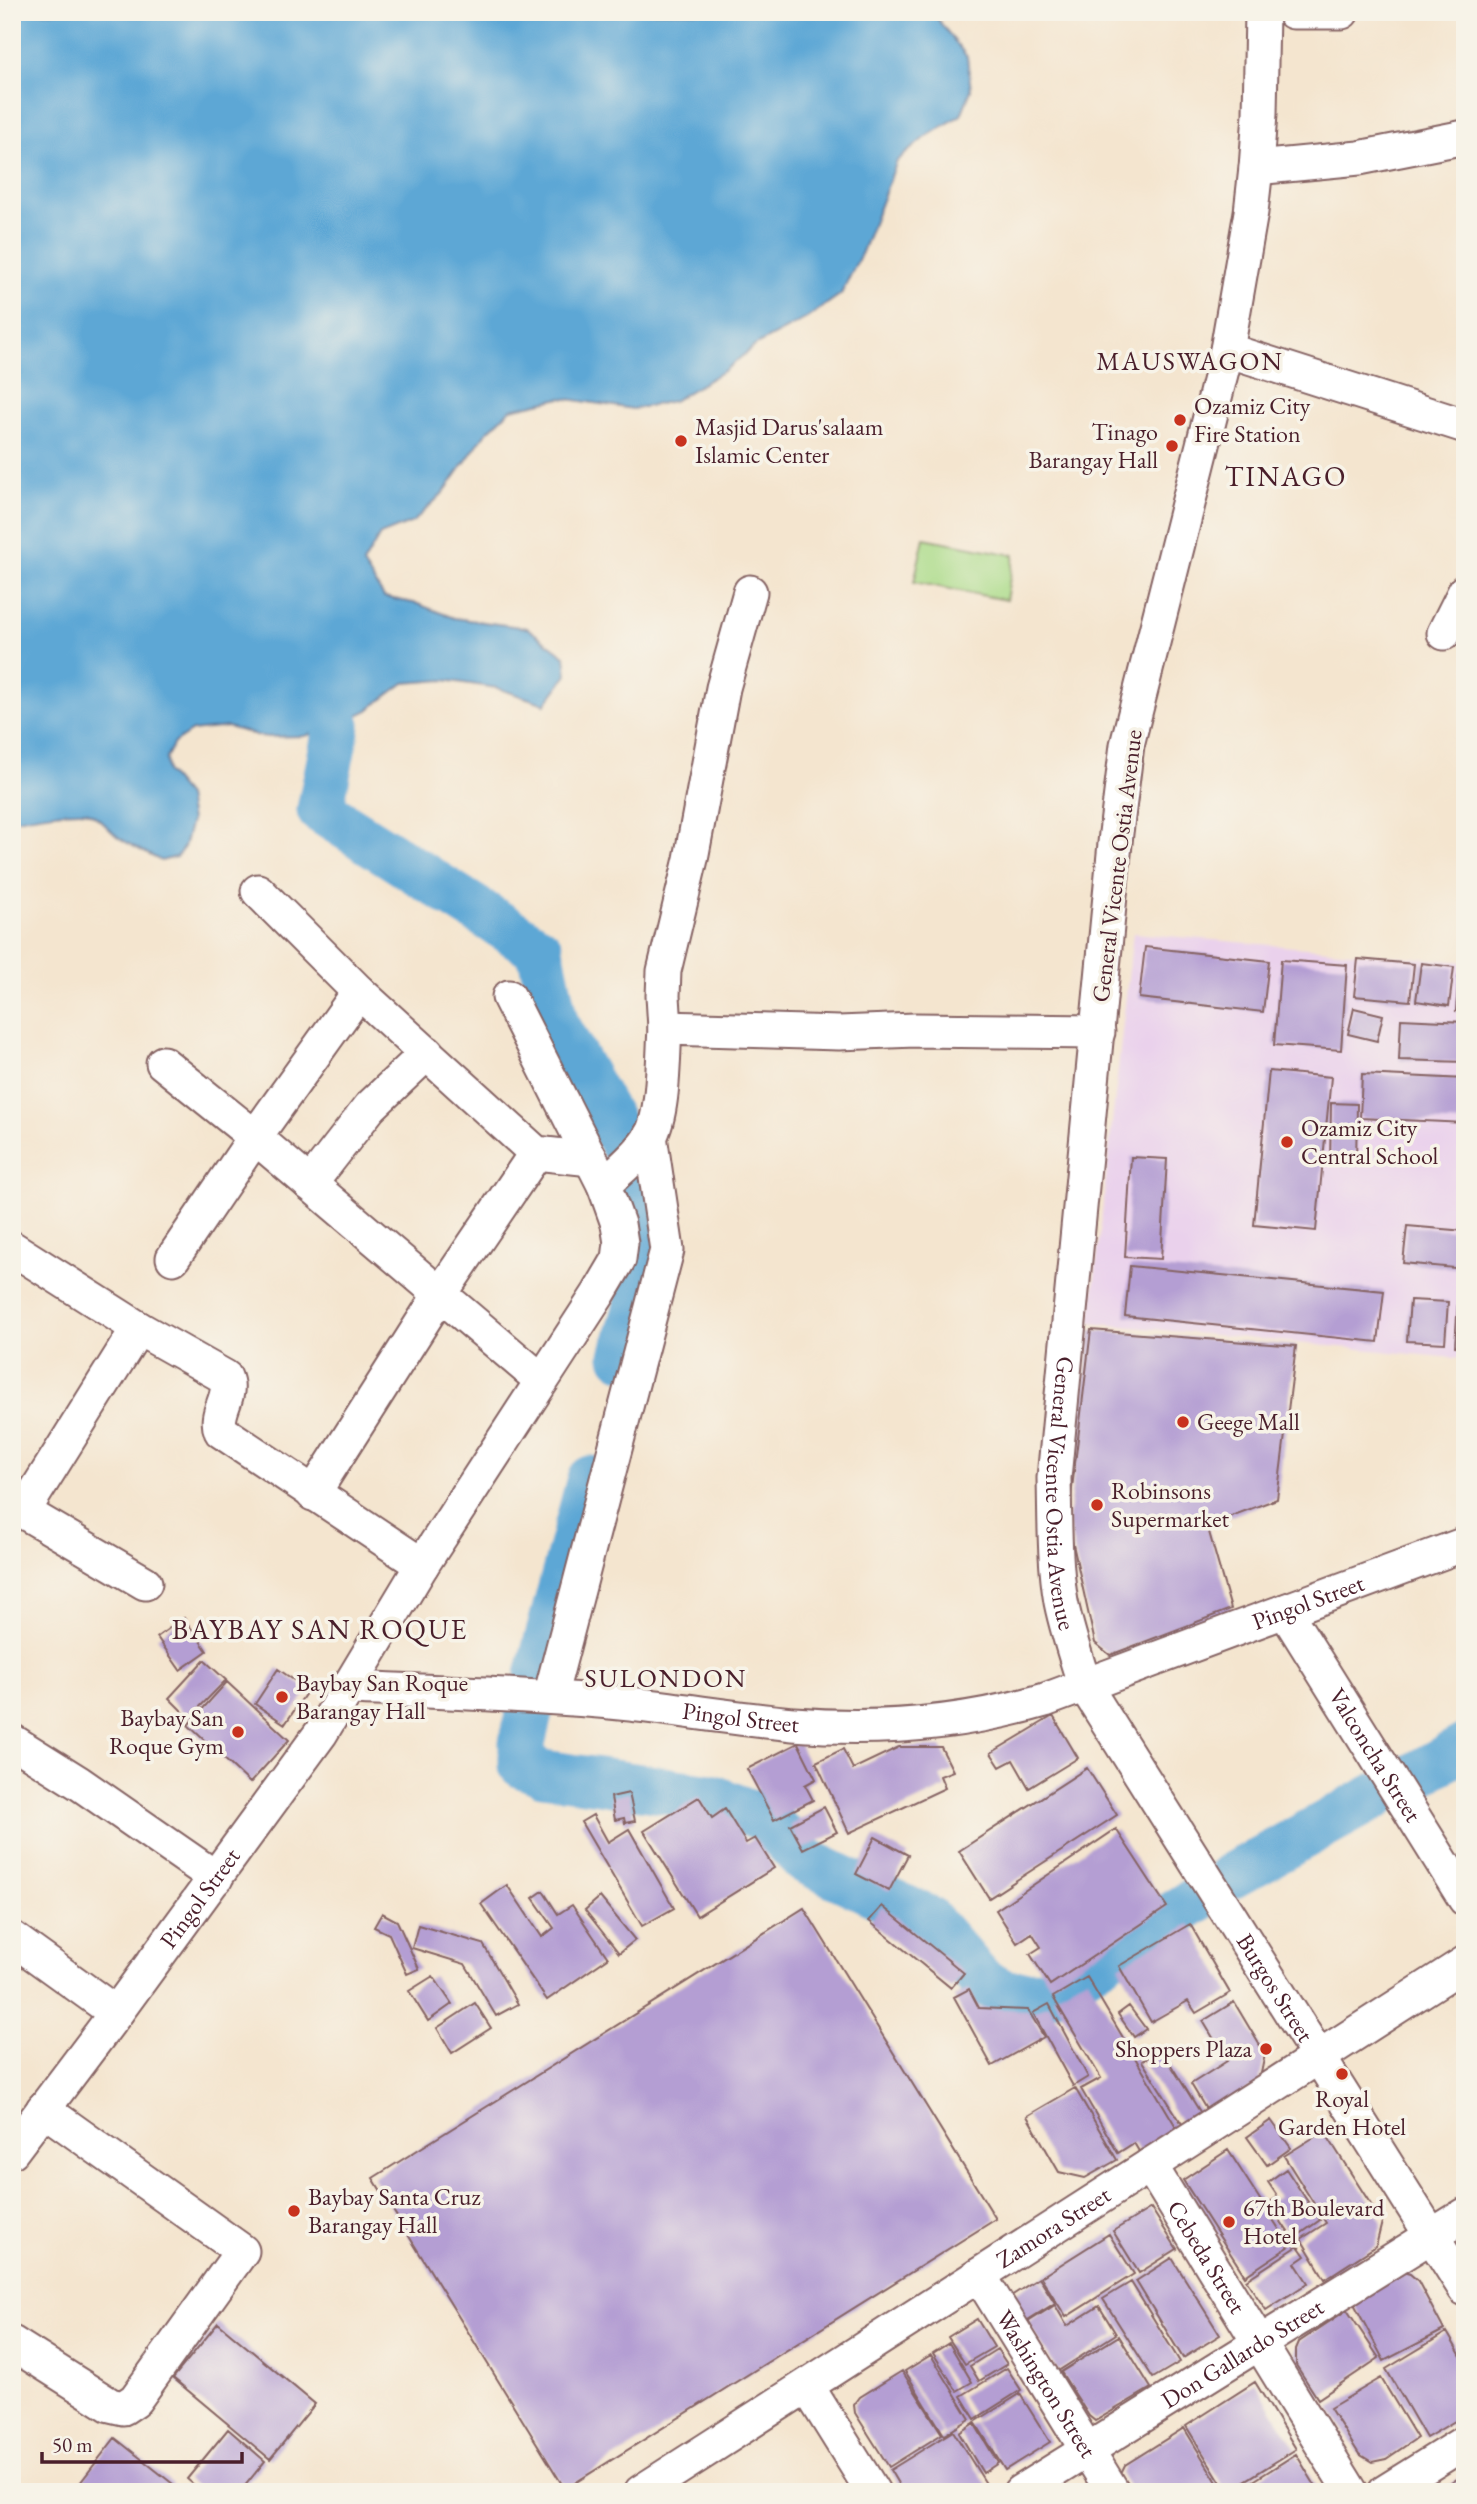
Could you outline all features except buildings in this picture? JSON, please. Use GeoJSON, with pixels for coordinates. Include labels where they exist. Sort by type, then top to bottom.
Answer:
{"type":"FeatureCollection","features":[{"type":"Feature","properties":{"kind":"street","name":"General Vicente Ostia Avenue"},"geometry":{"type":"LineString","coordinates":[[1085,1686],[1061,1601],[1055,1548],[1054,1478],[1116,834],[1127,745],[1227,350],[1256,168],[1262,12]]}},
{"type":"Feature","properties":{"kind":"street"},"geometry":{"type":"LineString","coordinates":[[1293,12],[1342,12]]}},
{"type":"Feature","properties":{"kind":"street"},"geometry":{"type":"LineString","coordinates":[[1256,168],[1359,158],[1465,137]]}},
{"type":"Feature","properties":{"kind":"street"},"geometry":{"type":"LineString","coordinates":[[1227,350],[1465,426]]}},
{"type":"Feature","properties":{"kind":"street"},"geometry":{"type":"LineString","coordinates":[[1444,633],[1465,591]]}},
{"type":"Feature","properties":{"kind":"street"},"geometry":{"type":"LineString","coordinates":[[550,1697],[667,1250],[650,1136],[657,1118],[665,1028],[664,971],[691,859],[723,688],[750,592]]}},
{"type":"Feature","properties":{"kind":"street"},"geometry":{"type":"LineString","coordinates":[[258,891],[359,992],[536,1153],[598,1172]]}},
{"type":"Feature","properties":{"kind":"street"},"geometry":{"type":"LineString","coordinates":[[173,1258],[255,1137],[359,992]]}},
{"type":"Feature","properties":{"kind":"street"},"geometry":{"type":"LineString","coordinates":[[350,1688],[422,1565],[619,1259],[621,1243],[618,1224],[598,1172],[509,997]]}},
{"type":"Feature","properties":{"kind":"street"},"geometry":{"type":"LineString","coordinates":[[665,1028],[839,1033],[915,1030],[1098,1032]]}},
{"type":"Feature","properties":{"kind":"street"},"geometry":{"type":"LineString","coordinates":[[310,1184],[370,1107],[427,1053]]}},
{"type":"Feature","properties":{"kind":"street"},"geometry":{"type":"LineString","coordinates":[[163,1063],[255,1137],[541,1380]]}},
{"type":"Feature","properties":{"kind":"street"},"geometry":{"type":"LineString","coordinates":[[598,1172],[650,1136]]}},
{"type":"Feature","properties":{"kind":"street"},"geometry":{"type":"LineString","coordinates":[[313,1494],[439,1296],[536,1153]]}},
{"type":"Feature","properties":{"kind":"street"},"geometry":{"type":"LineString","coordinates":[[12,1248],[138,1328],[225,1377],[229,1385],[218,1422],[221,1431],[422,1565]]}},
{"type":"Feature","properties":{"kind":"street"},"geometry":{"type":"LineString","coordinates":[[138,1328],[18,1509],[145,1583]]}},
{"type":"Feature","properties":{"kind":"street","name":"Pingol Street"},"geometry":{"type":"LineString","coordinates":[[12,2151],[299,1765],[350,1688],[550,1697],[794,1724],[915,1726],[1004,1712],[1085,1686],[1465,1544]]}},
{"type":"Feature","properties":{"kind":"street","name":"Valconcha Street"},"geometry":{"type":"LineString","coordinates":[[1285,1611],[1465,1899]]}},
{"type":"Feature","properties":{"kind":"street","name":"Burgos Street"},"geometry":{"type":"LineString","coordinates":[[1085,1686],[1465,2289]]}},
{"type":"Feature","properties":{"kind":"street"},"geometry":{"type":"LineString","coordinates":[[12,1741],[79,1783],[216,1878]]}},
{"type":"Feature","properties":{"kind":"street"},"geometry":{"type":"LineString","coordinates":[[12,1938],[116,2013]]}},
{"type":"Feature","properties":{"kind":"street","name":"Zamora Street"},"geometry":{"type":"LineString","coordinates":[[662,2486],[807,2386],[1465,1963]]}},
{"type":"Feature","properties":{"kind":"street"},"geometry":{"type":"LineString","coordinates":[[12,2343],[110,2405],[123,2407],[135,2400],[242,2251],[43,2109]]}},
{"type":"Feature","properties":{"kind":"street","name":"Cebeda Street"},"geometry":{"type":"LineString","coordinates":[[1150,2165],[1351,2492]]}},
{"type":"Feature","properties":{"kind":"street","name":"Don Gallardo Street"},"geometry":{"type":"LineString","coordinates":[[1020,2492],[1465,2215]]}},
{"type":"Feature","properties":{"kind":"street","name":"Washington Street"},"geometry":{"type":"LineString","coordinates":[[979,2275],[1113,2492]]}},
{"type":"Feature","properties":{"kind":"street"},"geometry":{"type":"LineString","coordinates":[[807,2386],[873,2492]]}},
{"type":"Feature","properties":{"kind":"street"},"geometry":{"type":"LineString","coordinates":[[1385,2492],[1465,2441]]}},
{"type":"Feature","properties":{"kind":"shaded area","name":"Ozamiz City Central School"},"geometry":{"type":"Polygon","coordinates":[[[1133,933],[1465,962],[1465,1359],[1090,1323],[1133,933]]]}},
{"type":"Feature","properties":{"kind":"green space"},"geometry":{"type":"Polygon","coordinates":[[[924,538],[1014,555],[1006,600],[914,582],[924,538]]]}},
{"type":"Feature","properties":{"kind":"water"},"geometry":{"type":"Polygon","coordinates":[[[12,12],[932,12],[967,57],[971,90],[961,115],[924,138],[897,161],[862,252],[841,294],[807,318],[756,345],[725,370],[673,401],[633,409],[561,398],[511,409],[485,434],[444,492],[413,522],[380,535],[363,564],[384,597],[418,604],[454,618],[527,628],[565,656],[567,675],[545,704],[497,688],[444,680],[404,683],[368,710],[305,736],[263,737],[228,727],[192,731],[174,743],[166,758],[167,772],[187,796],[191,821],[184,847],[176,857],[161,861],[118,837],[88,812],[63,812],[12,820],[12,12]]]}},
{"type":"Feature","properties":{"kind":"waterway"},"geometry":{"type":"LineString","coordinates":[[337,725],[320,810],[540,950],[555,1022],[623,1144]]}},
{"type":"Feature","properties":{"kind":"waterway"},"geometry":{"type":"LineString","coordinates":[[623,1356],[637,1306],[649,1222],[637,1178]]}},
{"type":"Feature","properties":{"kind":"waterway"},"geometry":{"type":"LineString","coordinates":[[538,1675],[590,1479]]}},
{"type":"Feature","properties":{"kind":"waterway"},"geometry":{"type":"LineString","coordinates":[[530,1709],[522,1743],[522,1765],[543,1773],[711,1797],[766,1819],[804,1860],[928,1919],[982,1981],[1006,1994],[1049,1993],[1199,1898]]}},
{"type":"Feature","properties":{"kind":"waterway"},"geometry":{"type":"LineString","coordinates":[[1407,1780],[1465,1747]]}},
{"type":"Feature","properties":{"kind":"waterway"},"geometry":{"type":"LineString","coordinates":[[1231,1876],[1376,1796]]}},
{"type":"Feature","properties":{"kind":"place","name":"Ozamiz City Fire Station"},"geometry":{"type":"Point","coordinates":[1180,420]}},
{"type":"Feature","properties":{"kind":"place","name":"Masjid Darus'salaam Islamic Center"},"geometry":{"type":"Point","coordinates":[681,441]}},
{"type":"Feature","properties":{"kind":"place","name":"Tinago Barangay Hall"},"geometry":{"type":"Point","coordinates":[1172,446]}},
{"type":"Feature","properties":{"kind":"place","name":"Ozamiz City Central School"},"geometry":{"type":"Point","coordinates":[1287,1142]}},
{"type":"Feature","properties":{"kind":"place","name":"Geege Mall"},"geometry":{"type":"Point","coordinates":[1183,1422]}},
{"type":"Feature","properties":{"kind":"place","name":"Robinsons Supermarket"},"geometry":{"type":"Point","coordinates":[1097,1505]}},
{"type":"Feature","properties":{"kind":"place","name":"Baybay San Roque Barangay Hall"},"geometry":{"type":"Point","coordinates":[282,1697]}},
{"type":"Feature","properties":{"kind":"place","name":"Baybay San Roque Gym"},"geometry":{"type":"Point","coordinates":[238,1732]}},
{"type":"Feature","properties":{"kind":"place","name":"Shoppers Plaza"},"geometry":{"type":"Point","coordinates":[1266,2049]}},
{"type":"Feature","properties":{"kind":"place","name":"Royal Garden Hotel"},"geometry":{"type":"Point","coordinates":[1342,2074]}},
{"type":"Feature","properties":{"kind":"place","name":"Baybay Santa Cruz Barangay Hall"},"geometry":{"type":"Point","coordinates":[294,2211]}},
{"type":"Feature","properties":{"kind":"place","name":"67th Boulevard Hotel"},"geometry":{"type":"Point","coordinates":[1229,2222]}},
{"type":"Feature","properties":{"kind":"district","name":"MAUSWAGON"},"geometry":{"type":"Point","coordinates":[1190,361]}},
{"type":"Feature","properties":{"kind":"district","name":"TINAGO"},"geometry":{"type":"Point","coordinates":[1286,476]}},
{"type":"Feature","properties":{"kind":"district","name":"BAYBAY SAN ROQUE"},"geometry":{"type":"Point","coordinates":[320,1629]}},
{"type":"Feature","properties":{"kind":"district","name":"SULONDON"},"geometry":{"type":"Point","coordinates":[666,1678]}}]}
